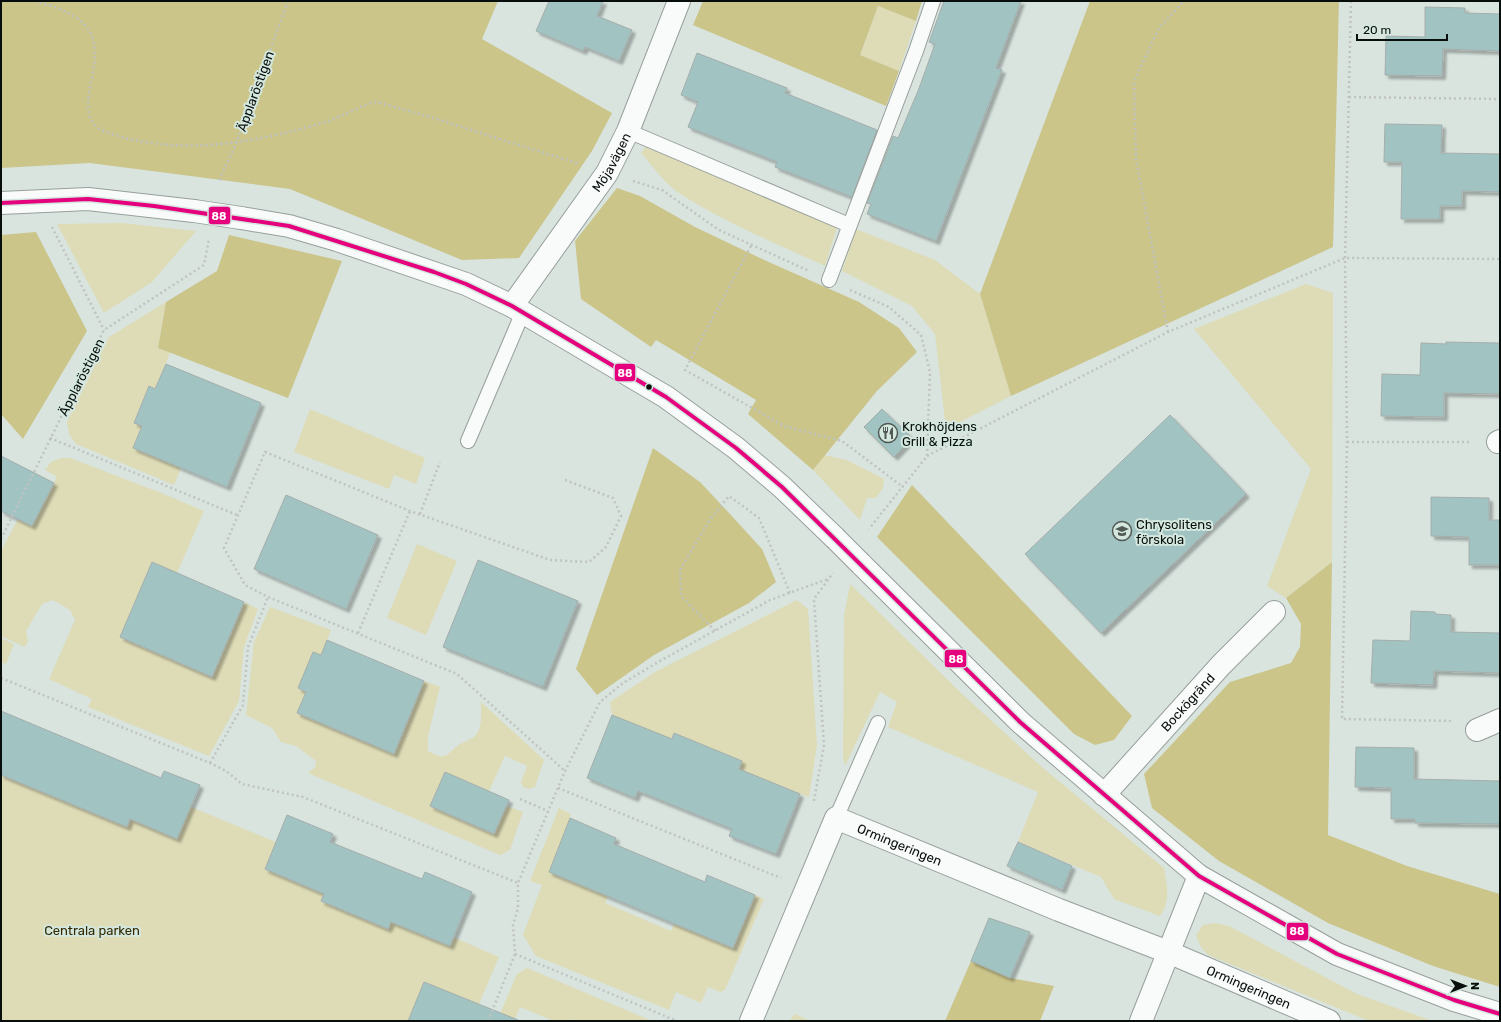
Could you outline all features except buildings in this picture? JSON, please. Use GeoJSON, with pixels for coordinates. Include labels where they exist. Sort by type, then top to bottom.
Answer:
{"type":"FeatureCollection","features":[{"type":"Feature","properties":{"kind":"street","name":"Möjavägen"},"geometry":{"type":"LineString","coordinates":[[517,309],[607,172],[628,131],[679,1]]}},
{"type":"Feature","properties":{"kind":"street"},"geometry":{"type":"LineString","coordinates":[[1,203],[38,200],[88,199],[194,211],[289,226],[337,240],[466,284],[517,309],[603,358],[672,401],[736,448],[782,487],[835,538],[1020,722],[1199,876],[1337,954],[1454,1000],[1500,1014]]}},
{"type":"Feature","properties":{"kind":"street","name":"Bockögränd"},"geometry":{"type":"LineString","coordinates":[[1104,795],[1221,665],[1274,612]]}},
{"type":"Feature","properties":{"kind":"street"},"geometry":{"type":"LineString","coordinates":[[1477,730],[1500,720]]}},
{"type":"Feature","properties":{"kind":"street"},"geometry":{"type":"LineString","coordinates":[[751,1021],[836,818]]}},
{"type":"Feature","properties":{"kind":"street","name":"Ormingeringen"},"geometry":{"type":"LineString","coordinates":[[836,818],[1052,907],[1168,952],[1329,1021]]}},
{"type":"Feature","properties":{"kind":"street"},"geometry":{"type":"LineString","coordinates":[[1140,1021],[1199,876]]}},
{"type":"Feature","properties":{"kind":"lane"},"geometry":{"type":"LineString","coordinates":[[829,280],[916,51],[933,1]]}},
{"type":"Feature","properties":{"kind":"lane"},"geometry":{"type":"LineString","coordinates":[[628,131],[849,225]]}},
{"type":"Feature","properties":{"kind":"lane"},"geometry":{"type":"LineString","coordinates":[[468,441],[517,309]]}},
{"type":"Feature","properties":{"kind":"lane"},"geometry":{"type":"LineString","coordinates":[[836,818],[878,723]]}},
{"type":"Feature","properties":{"kind":"path"},"geometry":{"type":"LineString","coordinates":[[35,1],[76,17],[89,31],[96,46],[96,57],[87,98],[89,112],[95,125],[105,131],[151,143],[194,145],[236,144],[329,120],[376,102],[421,114],[662,190],[719,230],[889,307],[921,335],[930,372],[927,456]]}},
{"type":"Feature","properties":{"kind":"path","name":"Äpplaröstigen"},"geometry":{"type":"LineString","coordinates":[[219,180],[236,144],[288,1]]}},
{"type":"Feature","properties":{"kind":"path"},"geometry":{"type":"LineString","coordinates":[[1168,332],[1136,159],[1134,81],[1158,28],[1184,1]]}},
{"type":"Feature","properties":{"kind":"path"},"geometry":{"type":"LineString","coordinates":[[1351,1],[1345,258],[1346,442],[1342,719],[1459,721],[1477,730]]}},
{"type":"Feature","properties":{"kind":"path"},"geometry":{"type":"LineString","coordinates":[[1348,97],[1500,99]]}},
{"type":"Feature","properties":{"kind":"path"},"geometry":{"type":"LineString","coordinates":[[38,200],[104,330]]}},
{"type":"Feature","properties":{"kind":"path","name":"Äpplaröstigen"},"geometry":{"type":"LineString","coordinates":[[1,539],[2,532],[104,330],[204,265],[211,233]]}},
{"type":"Feature","properties":{"kind":"path"},"geometry":{"type":"LineString","coordinates":[[752,246],[685,370],[784,426],[842,441],[903,487]]}},
{"type":"Feature","properties":{"kind":"path"},"geometry":{"type":"LineString","coordinates":[[869,529],[927,456],[1168,332],[1345,258],[1500,259]]}},
{"type":"Feature","properties":{"kind":"path"},"geometry":{"type":"LineString","coordinates":[[50,438],[237,515]]}},
{"type":"Feature","properties":{"kind":"path"},"geometry":{"type":"LineString","coordinates":[[1346,442],[1499,441]]}},
{"type":"Feature","properties":{"kind":"path"},"geometry":{"type":"LineString","coordinates":[[565,480],[613,498],[621,516],[606,547],[589,562],[550,560],[410,511],[265,452],[224,548],[245,586],[268,597],[457,674],[566,772]]}},
{"type":"Feature","properties":{"kind":"path"},"geometry":{"type":"LineString","coordinates":[[420,514],[440,462]]}},
{"type":"Feature","properties":{"kind":"path"},"geometry":{"type":"LineString","coordinates":[[715,631],[681,596],[680,570],[709,521],[729,496],[759,518],[790,593]]}},
{"type":"Feature","properties":{"kind":"path"},"geometry":{"type":"LineString","coordinates":[[358,633],[410,511]]}},
{"type":"Feature","properties":{"kind":"path"},"geometry":{"type":"LineString","coordinates":[[488,1021],[515,954],[513,925],[518,908],[518,883],[558,788],[600,702],[623,683],[770,600],[828,579],[814,599],[824,745],[816,795],[813,802]]}},
{"type":"Feature","properties":{"kind":"path"},"geometry":{"type":"LineString","coordinates":[[210,763],[243,705],[248,647],[268,597]]}},
{"type":"Feature","properties":{"kind":"path"},"geometry":{"type":"LineString","coordinates":[[1,678],[210,763],[226,771],[242,784],[303,797],[518,883]]}},
{"type":"Feature","properties":{"kind":"path"},"geometry":{"type":"LineString","coordinates":[[558,788],[782,879]]}},
{"type":"Feature","properties":{"kind":"path"},"geometry":{"type":"LineString","coordinates":[[520,799],[548,811]]}},
{"type":"Feature","properties":{"kind":"path"},"geometry":{"type":"LineString","coordinates":[[779,886],[784,872]]}},
{"type":"Feature","properties":{"kind":"path"},"geometry":{"type":"LineString","coordinates":[[515,954],[676,1021]]}},
{"type":"Feature","properties":{"kind":"green space"},"geometry":{"type":"Polygon","coordinates":[[[878,6],[916,21],[899,71],[860,55],[878,6]]]}},
{"type":"Feature","properties":{"kind":"green space"},"geometry":{"type":"Polygon","coordinates":[[[651,140],[839,221],[825,266],[716,215],[676,191],[660,176],[641,153],[651,140]]]}},
{"type":"Feature","properties":{"kind":"green space"},"geometry":{"type":"Polygon","coordinates":[[[122,223],[196,231],[152,282],[104,313],[57,224],[122,223]]]}},
{"type":"Feature","properties":{"kind":"green space"},"geometry":{"type":"Polygon","coordinates":[[[856,229],[935,260],[980,294],[1011,396],[958,423],[945,421],[935,334],[912,306],[842,271],[856,229]]]}},
{"type":"Feature","properties":{"kind":"green space"},"geometry":{"type":"Polygon","coordinates":[[[1306,284],[1333,293],[1332,562],[1286,598],[1267,586],[1311,469],[1194,329],[1306,284]]]}},
{"type":"Feature","properties":{"kind":"green space"},"geometry":{"type":"Polygon","coordinates":[[[166,302],[158,348],[171,351],[155,389],[149,386],[134,422],[142,426],[133,448],[181,468],[174,485],[76,444],[69,434],[67,422],[109,337],[166,302]]]}},
{"type":"Feature","properties":{"kind":"green space"},"geometry":{"type":"Polygon","coordinates":[[[310,409],[425,458],[416,484],[394,475],[389,489],[294,452],[310,409]]]}},
{"type":"Feature","properties":{"kind":"green space"},"geometry":{"type":"Polygon","coordinates":[[[824,455],[847,460],[884,479],[883,488],[876,498],[867,498],[860,520],[813,470],[824,455]]]}},
{"type":"Feature","properties":{"kind":"green space"},"geometry":{"type":"Polygon","coordinates":[[[61,458],[70,458],[204,511],[177,573],[152,562],[120,637],[212,677],[244,602],[258,609],[244,647],[239,701],[209,756],[88,707],[92,699],[49,679],[75,620],[70,610],[53,600],[42,604],[26,631],[28,641],[25,647],[1,636],[1,551],[18,519],[32,526],[57,477],[45,470],[51,462],[61,458]]]}},
{"type":"Feature","properties":{"kind":"green space"},"geometry":{"type":"Polygon","coordinates":[[[417,544],[457,561],[426,635],[387,618],[417,544]]]}},
{"type":"Feature","properties":{"kind":"green space"},"geometry":{"type":"Polygon","coordinates":[[[850,584],[960,692],[1043,768],[1164,868],[1167,899],[1166,905],[1160,916],[1114,899],[1101,877],[1018,842],[1038,792],[888,727],[897,702],[880,692],[845,766],[843,756],[844,616],[850,584]]]}},
{"type":"Feature","properties":{"kind":"green space"},"geometry":{"type":"Polygon","coordinates":[[[797,600],[808,609],[817,745],[809,797],[755,776],[735,779],[742,761],[674,733],[668,749],[612,715],[610,702],[655,672],[797,600]]]}},
{"type":"Feature","properties":{"kind":"green space"},"geometry":{"type":"Polygon","coordinates":[[[270,607],[331,630],[321,655],[313,652],[298,689],[306,692],[393,754],[424,681],[440,687],[428,736],[428,751],[438,756],[444,756],[459,745],[474,737],[479,730],[480,725],[481,702],[544,760],[535,787],[529,789],[523,787],[521,782],[527,766],[505,756],[489,791],[445,772],[430,806],[494,834],[506,806],[523,812],[510,850],[500,855],[308,773],[315,767],[316,761],[296,746],[281,742],[272,728],[246,715],[254,642],[270,607]]]}},
{"type":"Feature","properties":{"kind":"green space"},"geometry":{"type":"Polygon","coordinates":[[[1,638],[14,644],[6,664],[1,662],[1,638]]]}},
{"type":"Feature","properties":{"kind":"green space","name":"Centrala parken"},"geometry":{"type":"Polygon","coordinates":[[[1,775],[127,827],[134,810],[140,823],[177,839],[191,807],[276,842],[265,869],[328,884],[321,901],[388,929],[396,910],[402,927],[449,946],[453,937],[499,957],[479,1004],[424,982],[408,1021],[1,1021],[1,775]]]}},
{"type":"Feature","properties":{"kind":"green space"},"geometry":{"type":"Polygon","coordinates":[[[559,808],[571,814],[550,872],[595,891],[599,883],[611,889],[605,903],[671,931],[678,915],[691,930],[733,948],[755,895],[764,899],[725,990],[720,992],[708,987],[701,1003],[676,992],[669,1010],[536,956],[523,935],[542,885],[530,881],[559,808]]]}},
{"type":"Feature","properties":{"kind":"green space"},"geometry":{"type":"Polygon","coordinates":[[[1214,923],[1229,926],[1357,994],[1433,1021],[1369,1021],[1208,955],[1201,947],[1196,936],[1203,925],[1214,923]]]}},
{"type":"Feature","properties":{"kind":"green space"},"geometry":{"type":"Polygon","coordinates":[[[527,968],[652,1021],[575,1021],[569,1019],[568,1021],[554,1021],[520,1007],[514,1021],[497,1021],[517,974],[527,968]]]}},
{"type":"Feature","properties":{"kind":"green space"},"geometry":{"type":"Polygon","coordinates":[[[795,1014],[810,1021],[789,1021],[795,1014]]]}},
{"type":"Feature","properties":{"kind":"shaded area"},"geometry":{"type":"Polygon","coordinates":[[[1,1],[498,1],[482,39],[612,113],[592,151],[519,258],[462,260],[290,189],[90,163],[1,168],[1,1]]]}},
{"type":"Feature","properties":{"kind":"shaded area"},"geometry":{"type":"Polygon","coordinates":[[[703,1],[922,1],[916,21],[878,6],[860,55],[899,71],[886,106],[693,25],[703,1]]]}},
{"type":"Feature","properties":{"kind":"shaded area"},"geometry":{"type":"Polygon","coordinates":[[[1090,1],[1339,1],[1333,247],[1011,396],[980,294],[1090,1]]]}},
{"type":"Feature","properties":{"kind":"shaded area"},"geometry":{"type":"Polygon","coordinates":[[[617,188],[640,196],[695,227],[859,302],[899,328],[917,352],[877,391],[813,470],[748,414],[756,400],[656,340],[651,347],[581,299],[575,241],[617,188]]]}},
{"type":"Feature","properties":{"kind":"shaded area"},"geometry":{"type":"Polygon","coordinates":[[[36,232],[87,331],[23,439],[1,414],[1,235],[36,232]]]}},
{"type":"Feature","properties":{"kind":"shaded area"},"geometry":{"type":"Polygon","coordinates":[[[229,235],[342,261],[288,398],[158,348],[166,302],[217,271],[229,235]]]}},
{"type":"Feature","properties":{"kind":"shaded area"},"geometry":{"type":"Polygon","coordinates":[[[653,448],[700,482],[730,514],[762,549],[776,582],[749,603],[654,655],[597,695],[576,669],[653,448]]]}},
{"type":"Feature","properties":{"kind":"shaded area"},"geometry":{"type":"Polygon","coordinates":[[[912,485],[1132,716],[1114,740],[1095,745],[1074,734],[877,537],[912,485]]]}},
{"type":"Feature","properties":{"kind":"shaded area"},"geometry":{"type":"Polygon","coordinates":[[[1332,562],[1328,835],[1407,866],[1500,894],[1500,987],[1433,966],[1328,923],[1219,861],[1152,808],[1144,774],[1230,682],[1291,663],[1300,647],[1301,624],[1286,598],[1332,562]]]}},
{"type":"Feature","properties":{"kind":"shaded area"},"geometry":{"type":"Polygon","coordinates":[[[971,961],[1010,978],[1054,986],[1040,1021],[945,1021],[971,961]]]}},
{"type":"Feature","properties":{"kind":"transit line","name":"88"},"geometry":{"type":"LineString","coordinates":[[1,203],[88,199],[154,206],[289,226],[434,272],[466,284],[512,306],[666,397],[736,448],[782,487],[1020,722],[1199,876],[1337,954],[1454,1000],[1500,1014]]}},
{"type":"Feature","properties":{"kind":"place","name":"Krokhöjdens Grill & Pizza"},"geometry":{"type":"Point","coordinates":[888,433]}},
{"type":"Feature","properties":{"kind":"place","name":"Chrysolitens förskola"},"geometry":{"type":"Point","coordinates":[1122,531]}}]}
